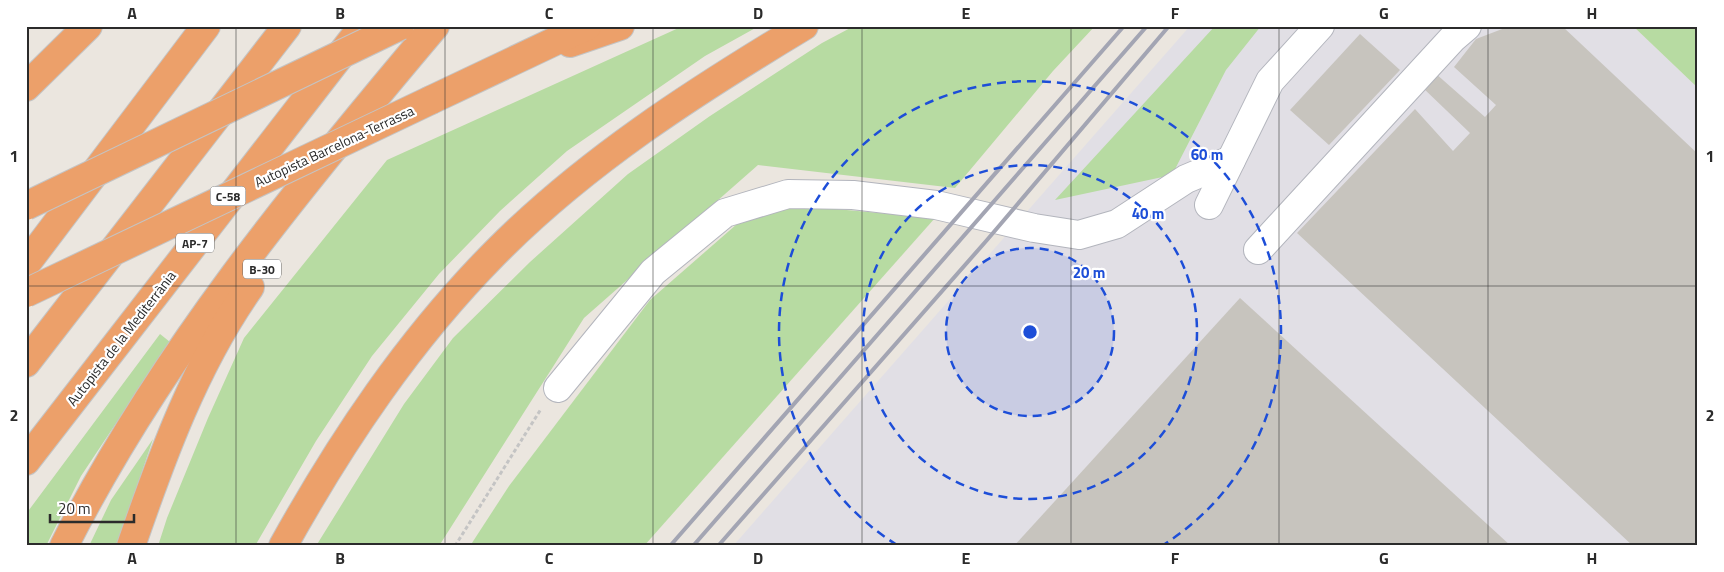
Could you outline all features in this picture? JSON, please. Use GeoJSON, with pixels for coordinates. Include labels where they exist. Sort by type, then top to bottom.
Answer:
{"type":"FeatureCollection","features":[{"type":"Feature","properties":{"kind":"highway"},"geometry":{"type":"LineString","coordinates":[[26,87],[88,26]]}},
{"type":"Feature","properties":{"kind":"highway"},"geometry":{"type":"LineString","coordinates":[[26,264],[208,26]]}},
{"type":"Feature","properties":{"kind":"highway"},"geometry":{"type":"LineString","coordinates":[[26,363],[287,26]]}},
{"type":"Feature","properties":{"kind":"highway","name":"Autopista de la Mediterrània"},"geometry":{"type":"LineString","coordinates":[[26,461],[363,26]]}},
{"type":"Feature","properties":{"kind":"highway"},"geometry":{"type":"LineString","coordinates":[[26,206],[400,26]]}},
{"type":"Feature","properties":{"kind":"highway"},"geometry":{"type":"LineString","coordinates":[[64,546],[102,474],[184,346],[254,250],[435,26]]}},
{"type":"Feature","properties":{"kind":"highway","name":"B-30"},"geometry":{"type":"LineString","coordinates":[[131,546],[174,428],[199,374],[230,315],[268,260],[404,91],[450,26]]}},
{"type":"Feature","properties":{"kind":"highway","name":"Autopista Barcelona-Terrassa"},"geometry":{"type":"LineString","coordinates":[[26,293],[587,26]]}},
{"type":"Feature","properties":{"kind":"highway"},"geometry":{"type":"LineString","coordinates":[[514,62],[620,26]]}},
{"type":"Feature","properties":{"kind":"highway"},"geometry":{"type":"LineString","coordinates":[[283,546],[339,451],[381,387],[428,326],[495,253],[551,201],[640,130],[724,74],[804,26]]}},
{"type":"Feature","properties":{"kind":"street"},"geometry":{"type":"LineString","coordinates":[[1209,205],[1270,81],[1320,26]]}},
{"type":"Feature","properties":{"kind":"street"},"geometry":{"type":"LineString","coordinates":[[1258,250],[1453,38],[1467,26]]}},
{"type":"Feature","properties":{"kind":"street"},"geometry":{"type":"LineString","coordinates":[[558,388],[653,272],[725,214],[788,194],[853,195],[936,205],[1034,228],[1078,235],[1116,224],[1186,179],[1231,160]]}},
{"type":"Feature","properties":{"kind":"path"},"geometry":{"type":"LineString","coordinates":[[455,546],[537,414],[558,388]]}},
{"type":"Feature","properties":{"kind":"shaded area"},"geometry":{"type":"Polygon","coordinates":[[[1190,26],[1633,26],[1698,88],[1698,546],[733,546],[1190,26]]]}},
{"type":"Feature","properties":{"kind":"green space"},"geometry":{"type":"Polygon","coordinates":[[[683,26],[759,26],[705,56],[567,151],[500,211],[439,274],[372,356],[316,441],[255,546],[158,546],[167,518],[208,418],[244,338],[387,160],[683,26]]]}},
{"type":"Feature","properties":{"kind":"green space"},"geometry":{"type":"Polygon","coordinates":[[[854,26],[1095,26],[1053,71],[955,188],[758,165],[584,318],[439,546],[316,546],[404,404],[453,338],[530,262],[628,174],[710,116],[822,43],[854,26]]]}},
{"type":"Feature","properties":{"kind":"green space"},"geometry":{"type":"Polygon","coordinates":[[[1215,26],[1261,26],[1226,70],[1172,175],[1055,200],[1215,26]]]}},
{"type":"Feature","properties":{"kind":"green space"},"geometry":{"type":"Polygon","coordinates":[[[1633,26],[1698,26],[1698,88],[1633,26]]]}},
{"type":"Feature","properties":{"kind":"green space"},"geometry":{"type":"Polygon","coordinates":[[[802,206],[935,218],[644,546],[470,546],[509,486],[650,300],[745,217],[802,206]]]}},
{"type":"Feature","properties":{"kind":"green space"},"geometry":{"type":"Polygon","coordinates":[[[160,334],[170,342],[81,476],[46,546],[26,546],[26,514],[160,334]]]}},
{"type":"Feature","properties":{"kind":"green space"},"geometry":{"type":"Polygon","coordinates":[[[153,439],[117,546],[89,546],[111,500],[153,439]]]}},
{"type":"Feature","properties":{"kind":"building"},"geometry":{"type":"Polygon","coordinates":[[[1510,26],[1562,26],[1698,154],[1698,546],[1633,546],[1297,233],[1415,109],[1453,151],[1470,133],[1422,87],[1435,73],[1485,117],[1496,105],[1454,67],[1476,39],[1510,26]]]}},
{"type":"Feature","properties":{"kind":"building"},"geometry":{"type":"Polygon","coordinates":[[[1360,34],[1400,70],[1329,145],[1290,110],[1360,34]]]}},
{"type":"Feature","properties":{"kind":"building"},"geometry":{"type":"Polygon","coordinates":[[[1240,298],[1511,546],[1014,546],[1240,298]]]}},
{"type":"Feature","properties":{"kind":"railway"},"geometry":{"type":"LineString","coordinates":[[670,546],[1124,26]]}},
{"type":"Feature","properties":{"kind":"railway"},"geometry":{"type":"LineString","coordinates":[[693,546],[1147,26]]}},
{"type":"Feature","properties":{"kind":"railway"},"geometry":{"type":"LineString","coordinates":[[718,546],[987,240],[1169,26]]}}]}
